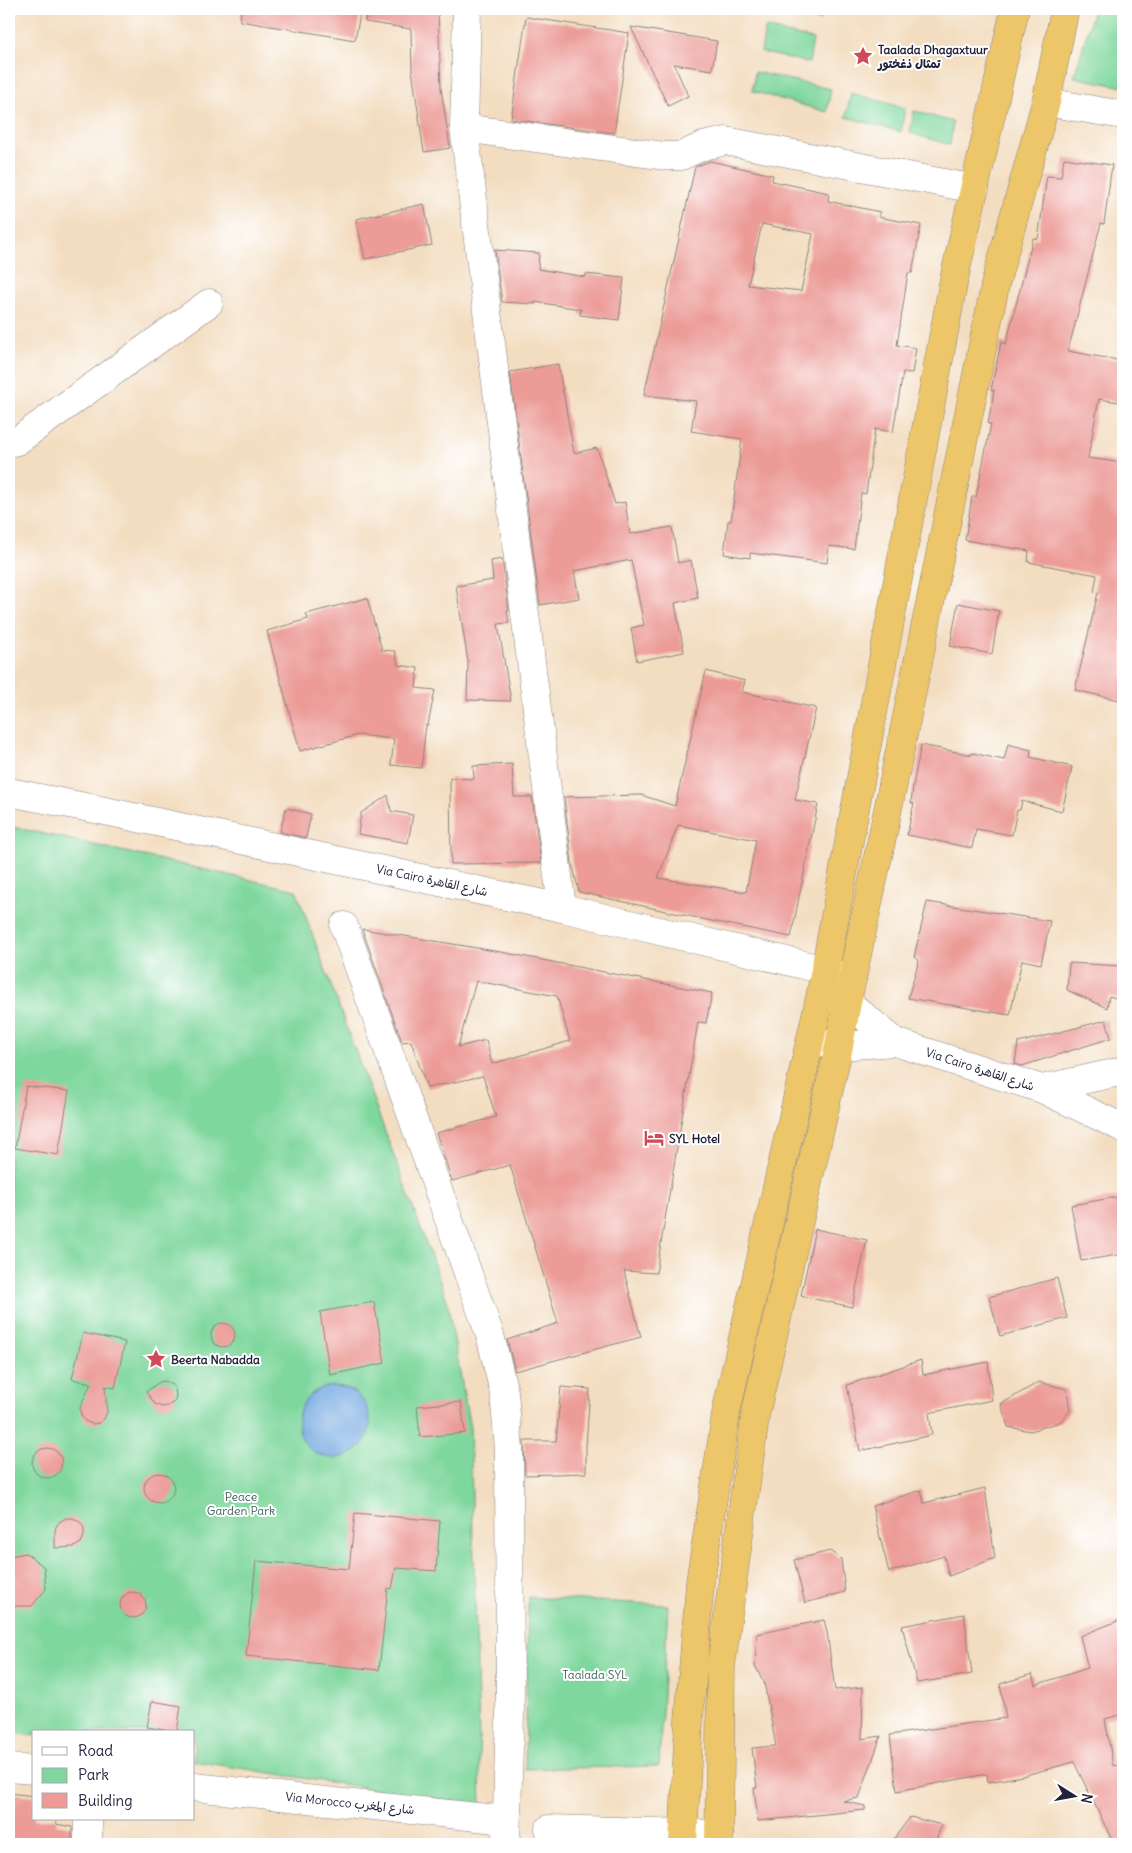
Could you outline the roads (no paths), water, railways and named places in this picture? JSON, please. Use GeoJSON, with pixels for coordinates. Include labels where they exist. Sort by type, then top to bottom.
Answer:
{"type":"FeatureCollection","features":[{"type":"Feature","properties":{"kind":"highway"},"geometry":{"type":"LineString","coordinates":[[682,1839],[700,1582],[727,1408],[820,997],[952,288],[1015,9]]}},
{"type":"Feature","properties":{"kind":"highway"},"geometry":{"type":"LineString","coordinates":[[719,1839],[721,1666],[756,1411],[839,1046],[996,281],[1046,102],[1065,9]]}},
{"type":"Feature","properties":{"kind":"highway"},"geometry":{"type":"LineString","coordinates":[[727,1408],[756,1411]]}},
{"type":"Feature","properties":{"kind":"street"},"geometry":{"type":"LineString","coordinates":[[468,9],[464,128],[562,908]]}},
{"type":"Feature","properties":{"kind":"street"},"geometry":{"type":"LineString","coordinates":[[1046,102],[1123,115]]}},
{"type":"Feature","properties":{"kind":"street"},"geometry":{"type":"LineString","coordinates":[[464,128],[665,156],[681,156],[703,146],[726,141],[975,189]]}},
{"type":"Feature","properties":{"kind":"street"},"geometry":{"type":"LineString","coordinates":[[9,443],[17,441],[209,303]]}},
{"type":"Feature","properties":{"kind":"street","name":"Via Cairo شارع القاهرة"},"geometry":{"type":"LineString","coordinates":[[9,792],[562,908],[825,970],[849,991],[895,1042]]}},
{"type":"Feature","properties":{"kind":"street"},"geometry":{"type":"LineString","coordinates":[[344,926],[490,1336],[504,1392],[509,1449],[510,1704],[506,1832]]}},
{"type":"Feature","properties":{"kind":"street","name":"Via Cairo شارع القاهرة"},"geometry":{"type":"LineString","coordinates":[[820,997],[849,991]]}},
{"type":"Feature","properties":{"kind":"street","name":"Via Cairo شارع القاهرة"},"geometry":{"type":"LineString","coordinates":[[811,1039],[839,1046],[895,1042],[1042,1089],[1123,1071]]}},
{"type":"Feature","properties":{"kind":"street"},"geometry":{"type":"LineString","coordinates":[[1042,1089],[1123,1128]]}},
{"type":"Feature","properties":{"kind":"street"},"geometry":{"type":"LineString","coordinates":[[9,1768],[32,1770]]}},
{"type":"Feature","properties":{"kind":"street","name":"Via Morocco شارع المغرب"},"geometry":{"type":"LineString","coordinates":[[195,1787],[506,1832]]}},
{"type":"Feature","properties":{"kind":"street"},"geometry":{"type":"LineString","coordinates":[[88,1820],[88,1844]]}},
{"type":"Feature","properties":{"kind":"street"},"geometry":{"type":"LineString","coordinates":[[549,1829],[682,1839],[719,1839]]}},
{"type":"Feature","properties":{"kind":"water"},"geometry":{"type":"Polygon","coordinates":[[[334,1386],[348,1389],[360,1396],[367,1408],[370,1422],[367,1436],[360,1448],[348,1455],[334,1458],[320,1455],[308,1448],[301,1436],[298,1422],[301,1408],[308,1396],[320,1389],[334,1386]]]}},
{"type":"Feature","properties":{"kind":"place","name":"Taalada Dhagaxtuur تمثال ذغختور"},"geometry":{"type":"Point","coordinates":[863,56]}},
{"type":"Feature","properties":{"kind":"place","name":"SYL Hotel"},"geometry":{"type":"Point","coordinates":[654,1138]}},
{"type":"Feature","properties":{"kind":"place","name":"Beerta Nabadda"},"geometry":{"type":"Point","coordinates":[156,1359]}},
{"type":"Feature","properties":{"kind":"park label","name":"Peace Garden Park"},"geometry":{"type":"Point","coordinates":[241,1503]}},
{"type":"Feature","properties":{"kind":"park label","name":"Taalada SYL"},"geometry":{"type":"Point","coordinates":[595,1674]}}]}
